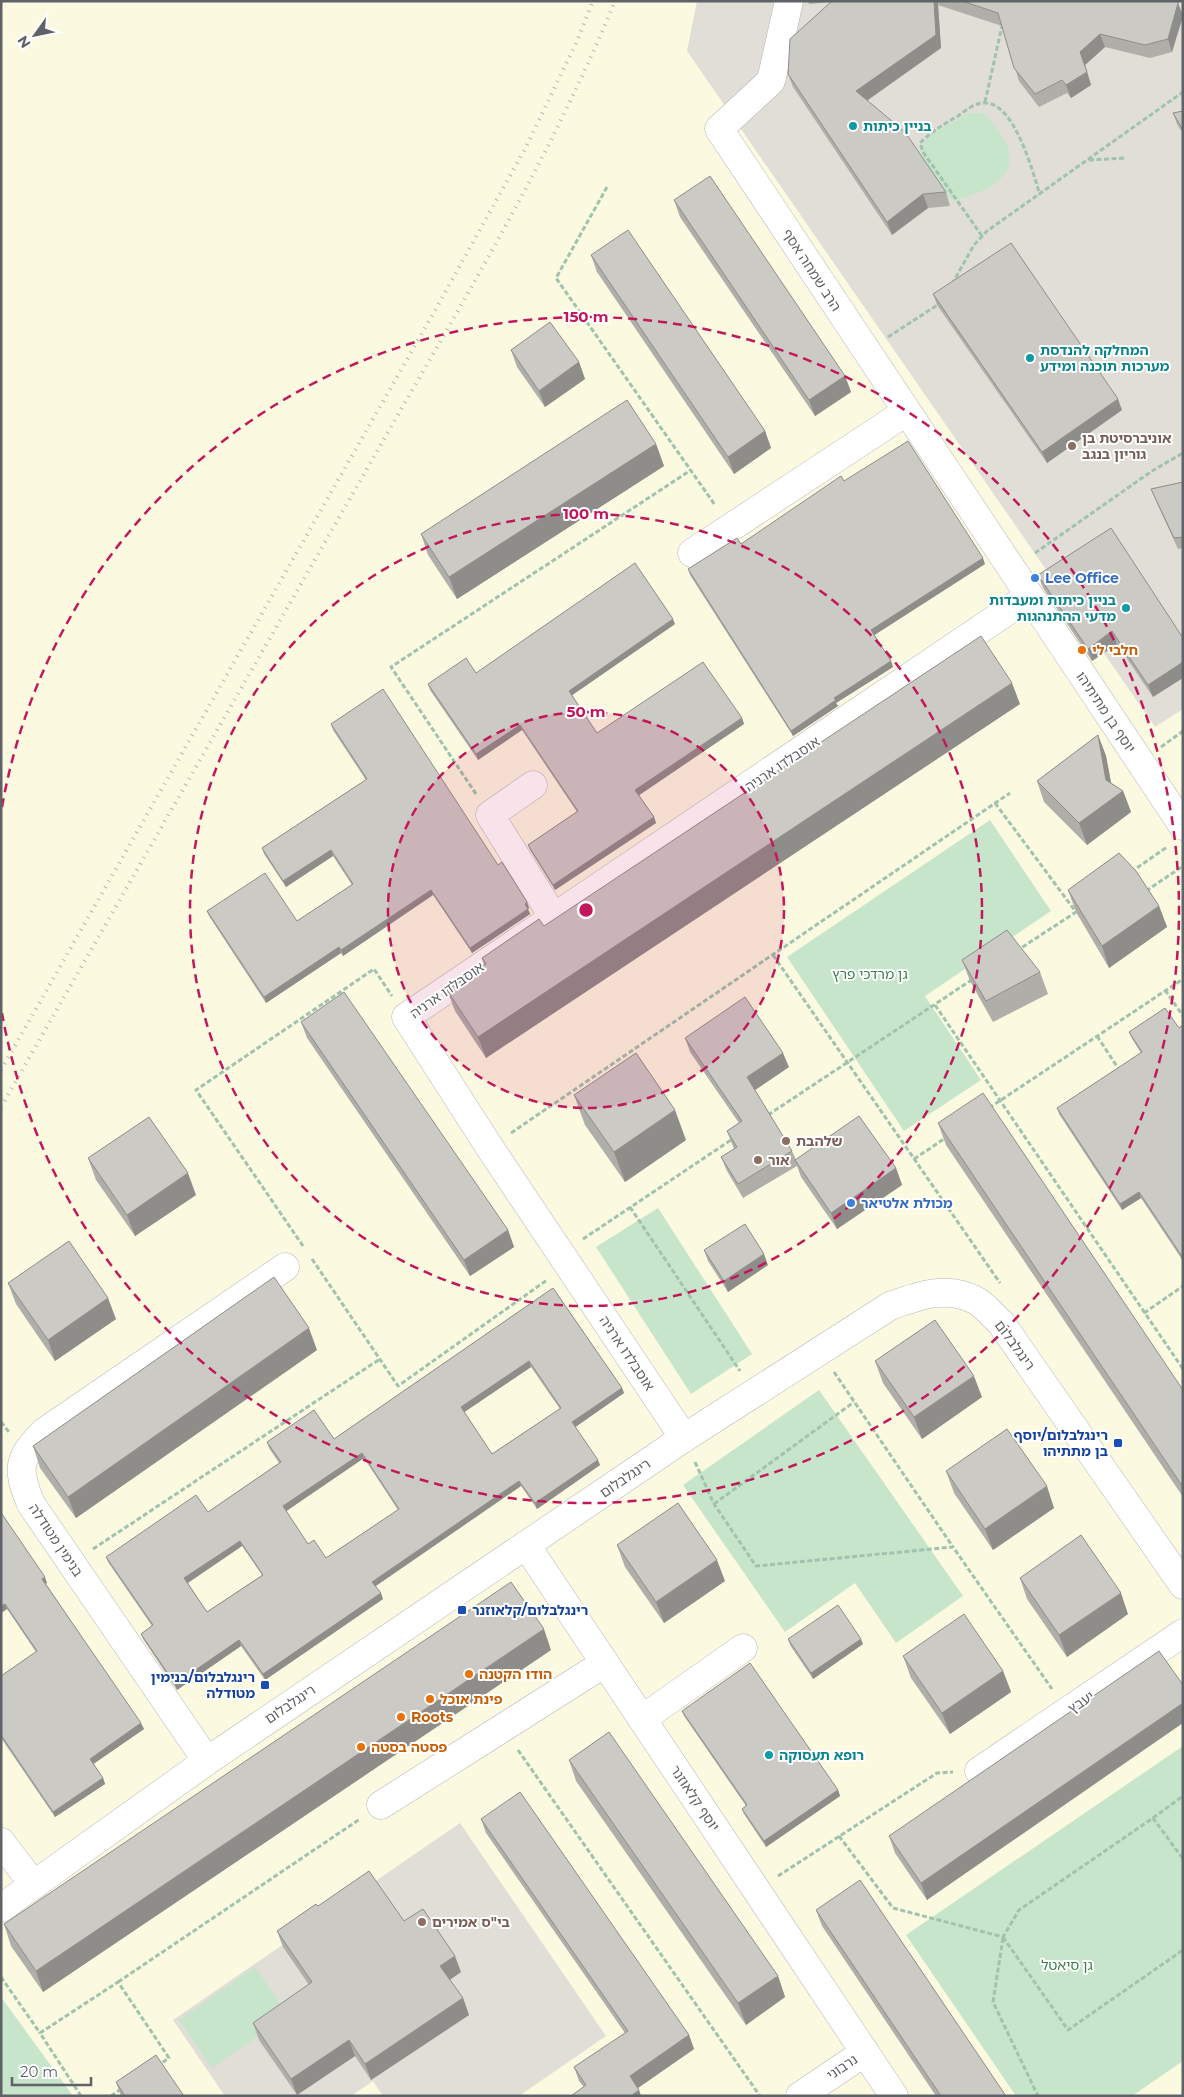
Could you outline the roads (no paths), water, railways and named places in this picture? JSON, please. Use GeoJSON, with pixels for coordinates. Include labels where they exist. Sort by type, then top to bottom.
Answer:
{"type":"FeatureCollection","features":[{"type":"Feature","properties":{"kind":"street","name":"הרב שמחה אסף"},"geometry":{"type":"LineString","coordinates":[[789,1],[770,81],[719,129],[1028,597]]}},
{"type":"Feature","properties":{"kind":"street"},"geometry":{"type":"LineString","coordinates":[[692,553],[906,412]]}},
{"type":"Feature","properties":{"kind":"street","name":"יוסף בן מתיתיהו"},"geometry":{"type":"LineString","coordinates":[[1028,597],[1179,834]]}},
{"type":"Feature","properties":{"kind":"street","name":"אוסבלדו ארניה"},"geometry":{"type":"LineString","coordinates":[[684,1438],[490,1148],[406,1016],[1028,597]]}},
{"type":"Feature","properties":{"kind":"street"},"geometry":{"type":"LineString","coordinates":[[533,785],[490,815],[554,918]]}},
{"type":"Feature","properties":{"kind":"street","name":"בנימין מטודלה"},"geometry":{"type":"LineString","coordinates":[[207,1761],[31,1504],[22,1483],[21,1466],[26,1451],[44,1432],[285,1267]]}},
{"type":"Feature","properties":{"kind":"street","name":"רינגלבלום"},"geometry":{"type":"LineString","coordinates":[[1,1908],[207,1761],[684,1438],[890,1306],[923,1294],[954,1292],[977,1300],[1001,1323],[1183,1585]]}},
{"type":"Feature","properties":{"kind":"street","name":"יוסף קלאוזנר"},"geometry":{"type":"LineString","coordinates":[[526,1545],[865,2052]]}},
{"type":"Feature","properties":{"kind":"street","name":"יעבץ"},"geometry":{"type":"LineString","coordinates":[[979,1771],[1183,1633]]}},
{"type":"Feature","properties":{"kind":"street"},"geometry":{"type":"LineString","coordinates":[[642,1718],[744,1648]]}},
{"type":"Feature","properties":{"kind":"street"},"geometry":{"type":"LineString","coordinates":[[382,1805],[605,1663]]}},
{"type":"Feature","properties":{"kind":"street"},"geometry":{"type":"LineString","coordinates":[[1,1842],[34,1885]]}},
{"type":"Feature","properties":{"kind":"street","name":"נרבוני"},"geometry":{"type":"LineString","coordinates":[[800,2096],[865,2052],[894,2096]]}},
{"type":"Feature","properties":{"kind":"railway"},"geometry":{"type":"LineString","coordinates":[[1,1070],[433,314],[526,147],[577,41],[593,1]]}},
{"type":"Feature","properties":{"kind":"railway"},"geometry":{"type":"LineString","coordinates":[[1,1107],[467,296],[561,120],[615,1]]}},
{"type":"Feature","properties":{"kind":"place","name":"בניין כיתות"},"geometry":{"type":"Point","coordinates":[853,126]}},
{"type":"Feature","properties":{"kind":"place","name":"המחלקה להנדסת מערכות תוכנה ומידע"},"geometry":{"type":"Point","coordinates":[1030,358]}},
{"type":"Feature","properties":{"kind":"place","name":"אוניברסיטת בן גוריון בנגב"},"geometry":{"type":"Point","coordinates":[1072,446]}},
{"type":"Feature","properties":{"kind":"place","name":"Lee Office"},"geometry":{"type":"Point","coordinates":[1035,578]}},
{"type":"Feature","properties":{"kind":"place","name":"בניין כיתות ומעבדות מדעי ההתנהגות"},"geometry":{"type":"Point","coordinates":[1126,608]}},
{"type":"Feature","properties":{"kind":"place","name":"חלבי לי"},"geometry":{"type":"Point","coordinates":[1082,650]}},
{"type":"Feature","properties":{"kind":"place","name":"שלהבת"},"geometry":{"type":"Point","coordinates":[786,1141]}},
{"type":"Feature","properties":{"kind":"place","name":"אור"},"geometry":{"type":"Point","coordinates":[758,1160]}},
{"type":"Feature","properties":{"kind":"place","name":"מכולת אלטיאר"},"geometry":{"type":"Point","coordinates":[851,1203]}},
{"type":"Feature","properties":{"kind":"place","name":"רינגלבלום/יוסף בן מתתיהו"},"geometry":{"type":"Point","coordinates":[1118,1443]}},
{"type":"Feature","properties":{"kind":"place","name":"רינגלבלום/קלאוזנר"},"geometry":{"type":"Point","coordinates":[462,1610]}},
{"type":"Feature","properties":{"kind":"place","name":"הודו הקטנה"},"geometry":{"type":"Point","coordinates":[469,1674]}},
{"type":"Feature","properties":{"kind":"place","name":"רינגלבלום/בנימין מטודלה"},"geometry":{"type":"Point","coordinates":[265,1685]}},
{"type":"Feature","properties":{"kind":"place","name":"פינת אוכל"},"geometry":{"type":"Point","coordinates":[430,1699]}},
{"type":"Feature","properties":{"kind":"place","name":"Roots"},"geometry":{"type":"Point","coordinates":[401,1717]}},
{"type":"Feature","properties":{"kind":"place","name":"פסטה בסטה"},"geometry":{"type":"Point","coordinates":[361,1747]}},
{"type":"Feature","properties":{"kind":"place","name":"רופא תעסוקה"},"geometry":{"type":"Point","coordinates":[769,1755]}},
{"type":"Feature","properties":{"kind":"place","name":"בי\"ס אמירים"},"geometry":{"type":"Point","coordinates":[422,1922]}},
{"type":"Feature","properties":{"kind":"park label","name":"גן מרדכי פרץ"},"geometry":{"type":"Point","coordinates":[870,974]}},
{"type":"Feature","properties":{"kind":"park label","name":"גן סיאטל"},"geometry":{"type":"Point","coordinates":[1067,1965]}}]}
